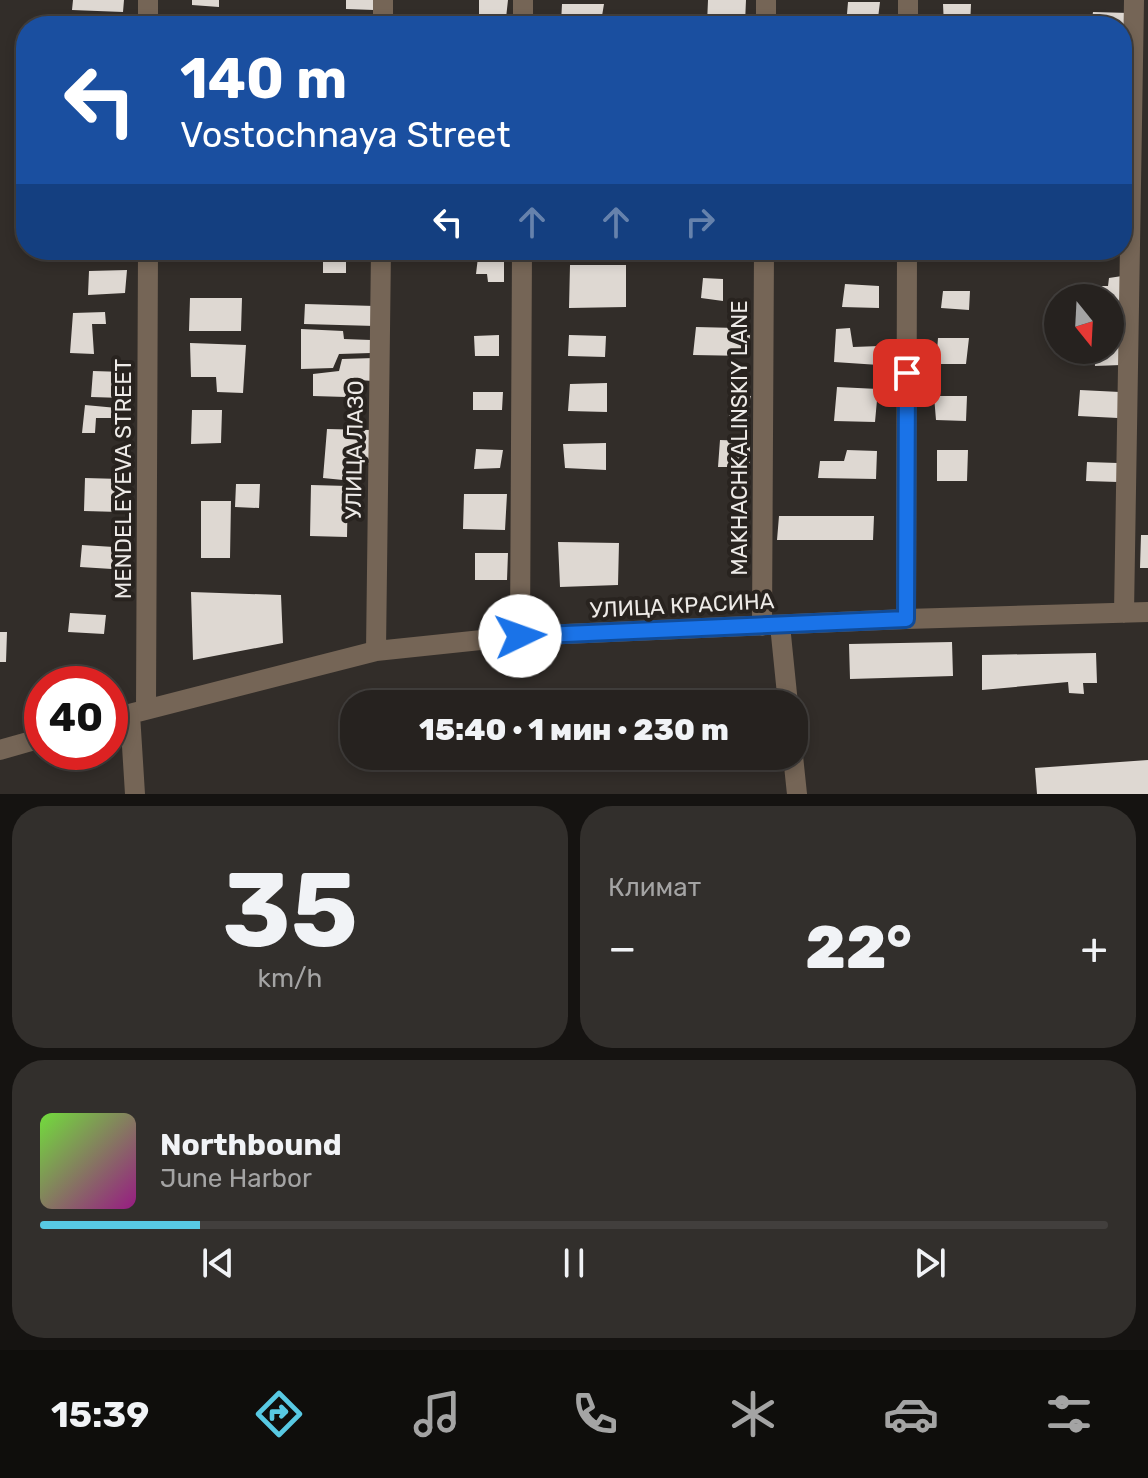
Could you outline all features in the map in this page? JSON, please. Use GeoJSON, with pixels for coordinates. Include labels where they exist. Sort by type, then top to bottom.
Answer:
{"type":"FeatureCollection","features":[{"type":"Feature","properties":{"kind":"street"},"geometry":{"type":"LineString","coordinates":[[1132,123],[1134,0]]}},
{"type":"Feature","properties":{"kind":"street","name":"MENDELEYEVA STREET"},"geometry":{"type":"LineString","coordinates":[[129,714],[148,260]]}},
{"type":"Feature","properties":{"kind":"street","name":"УЛИЦА ЛАЗО"},"geometry":{"type":"LineString","coordinates":[[376,651],[381,260]]}},
{"type":"Feature","properties":{"kind":"street"},"geometry":{"type":"LineString","coordinates":[[520,636],[522,260]]}},
{"type":"Feature","properties":{"kind":"street","name":"MAKHACHKALINSKIY LANE"},"geometry":{"type":"LineString","coordinates":[[764,260],[771,625],[785,690]]}},
{"type":"Feature","properties":{"kind":"street"},"geometry":{"type":"LineString","coordinates":[[906,619],[907,260]]}},
{"type":"Feature","properties":{"kind":"street"},"geometry":{"type":"LineString","coordinates":[[1124,613],[1130,260]]}},
{"type":"Feature","properties":{"kind":"street","name":"УЛИЦА КРАСИНА"},"geometry":{"type":"LineString","coordinates":[[129,714],[376,651],[520,636],[1148,612]]}},
{"type":"Feature","properties":{"kind":"street"},"geometry":{"type":"LineString","coordinates":[[129,714],[135,794]]}},
{"type":"Feature","properties":{"kind":"street"},"geometry":{"type":"LineString","coordinates":[[0,750],[24,743]]}},
{"type":"Feature","properties":{"kind":"street"},"geometry":{"type":"LineString","coordinates":[[794,770],[797,794]]}},
{"type":"Feature","properties":{"kind":"building"},"geometry":{"type":"Polygon","coordinates":[[[73,0],[124,0],[123,12],[72,10],[73,0]]]}},
{"type":"Feature","properties":{"kind":"building"},"geometry":{"type":"Polygon","coordinates":[[[192,0],[219,0],[219,7],[192,5],[192,0]]]}},
{"type":"Feature","properties":{"kind":"building"},"geometry":{"type":"Polygon","coordinates":[[[346,0],[375,0],[374,10],[346,9],[346,0]]]}},
{"type":"Feature","properties":{"kind":"building"},"geometry":{"type":"Polygon","coordinates":[[[479,0],[508,0],[506,16],[479,16],[479,0]]]}},
{"type":"Feature","properties":{"kind":"building"},"geometry":{"type":"Polygon","coordinates":[[[708,0],[746,0],[745,16],[707,16],[708,0]]]}},
{"type":"Feature","properties":{"kind":"building"},"geometry":{"type":"Polygon","coordinates":[[[848,2],[880,2],[878,16],[847,16],[848,2]]]}},
{"type":"Feature","properties":{"kind":"building"},"geometry":{"type":"Polygon","coordinates":[[[562,4],[604,4],[602,16],[561,16],[562,4]]]}},
{"type":"Feature","properties":{"kind":"building"},"geometry":{"type":"Polygon","coordinates":[[[943,4],[971,4],[970,16],[944,16],[943,4]]]}},
{"type":"Feature","properties":{"kind":"building"},"geometry":{"type":"Polygon","coordinates":[[[1093,12],[1129,13],[1129,16],[1092,16],[1093,12]]]}},
{"type":"Feature","properties":{"kind":"building"},"geometry":{"type":"Polygon","coordinates":[[[323,260],[346,260],[346,273],[323,273],[323,260]]]}},
{"type":"Feature","properties":{"kind":"building"},"geometry":{"type":"Polygon","coordinates":[[[478,260],[504,260],[504,282],[488,282],[487,274],[476,274],[478,260]]]}},
{"type":"Feature","properties":{"kind":"building"},"geometry":{"type":"Polygon","coordinates":[[[570,265],[626,265],[626,307],[569,308],[570,265]]]}},
{"type":"Feature","properties":{"kind":"building"},"geometry":{"type":"Polygon","coordinates":[[[127,270],[125,293],[88,295],[89,271],[127,270]]]}},
{"type":"Feature","properties":{"kind":"building"},"geometry":{"type":"Polygon","coordinates":[[[1122,276],[1122,284],[1108,284],[1109,278],[1122,276]]]}},
{"type":"Feature","properties":{"kind":"building"},"geometry":{"type":"Polygon","coordinates":[[[703,278],[723,279],[723,301],[701,298],[703,278]]]}},
{"type":"Feature","properties":{"kind":"building"},"geometry":{"type":"Polygon","coordinates":[[[845,284],[879,286],[879,308],[842,307],[845,284]]]}},
{"type":"Feature","properties":{"kind":"building"},"geometry":{"type":"Polygon","coordinates":[[[943,291],[970,291],[969,310],[941,308],[943,291]]]}},
{"type":"Feature","properties":{"kind":"building"},"geometry":{"type":"Polygon","coordinates":[[[190,298],[242,298],[241,331],[189,331],[190,298]]]}},
{"type":"Feature","properties":{"kind":"building"},"geometry":{"type":"Polygon","coordinates":[[[305,304],[375,306],[375,326],[304,324],[305,304]]]}},
{"type":"Feature","properties":{"kind":"building"},"geometry":{"type":"Polygon","coordinates":[[[105,312],[106,324],[92,324],[94,354],[70,353],[73,313],[105,312]]]}},
{"type":"Feature","properties":{"kind":"building"},"geometry":{"type":"Polygon","coordinates":[[[696,327],[737,328],[737,335],[750,335],[748,356],[693,355],[696,327]]]}},
{"type":"Feature","properties":{"kind":"building"},"geometry":{"type":"Polygon","coordinates":[[[850,328],[853,347],[880,346],[879,365],[834,362],[836,329],[850,328]]]}},
{"type":"Feature","properties":{"kind":"building"},"geometry":{"type":"Polygon","coordinates":[[[301,329],[343,331],[344,339],[371,340],[371,353],[339,354],[333,368],[301,369],[301,329]]]}},
{"type":"Feature","properties":{"kind":"building"},"geometry":{"type":"Polygon","coordinates":[[[499,335],[499,356],[475,356],[474,336],[499,335]]]}},
{"type":"Feature","properties":{"kind":"building"},"geometry":{"type":"Polygon","coordinates":[[[569,335],[606,336],[605,357],[568,356],[569,335]]]}},
{"type":"Feature","properties":{"kind":"building"},"geometry":{"type":"Polygon","coordinates":[[[938,338],[969,338],[966,364],[936,364],[938,338]]]}},
{"type":"Feature","properties":{"kind":"building"},"geometry":{"type":"Polygon","coordinates":[[[190,343],[246,345],[243,393],[217,392],[216,377],[191,377],[190,343]]]}},
{"type":"Feature","properties":{"kind":"building"},"geometry":{"type":"Polygon","coordinates":[[[374,358],[372,381],[348,379],[346,397],[313,396],[313,374],[339,371],[342,359],[374,358]]]}},
{"type":"Feature","properties":{"kind":"building"},"geometry":{"type":"Polygon","coordinates":[[[93,371],[124,372],[123,398],[91,397],[93,371]]]}},
{"type":"Feature","properties":{"kind":"building"},"geometry":{"type":"Polygon","coordinates":[[[607,383],[607,412],[568,411],[570,384],[607,383]]]}},
{"type":"Feature","properties":{"kind":"building"},"geometry":{"type":"Polygon","coordinates":[[[837,387],[878,389],[875,422],[834,421],[837,387]]]}},
{"type":"Feature","properties":{"kind":"building"},"geometry":{"type":"Polygon","coordinates":[[[1080,390],[1120,392],[1118,418],[1078,416],[1080,390]]]}},
{"type":"Feature","properties":{"kind":"building"},"geometry":{"type":"Polygon","coordinates":[[[473,392],[503,392],[502,410],[473,410],[473,392]]]}},
{"type":"Feature","properties":{"kind":"building"},"geometry":{"type":"Polygon","coordinates":[[[731,395],[751,396],[748,418],[729,418],[731,395]]]}},
{"type":"Feature","properties":{"kind":"building"},"geometry":{"type":"Polygon","coordinates":[[[934,396],[967,396],[966,421],[936,420],[934,396]]]}},
{"type":"Feature","properties":{"kind":"building"},"geometry":{"type":"Polygon","coordinates":[[[85,405],[117,408],[117,418],[96,418],[95,433],[82,433],[85,405]]]}},
{"type":"Feature","properties":{"kind":"building"},"geometry":{"type":"Polygon","coordinates":[[[192,410],[222,410],[221,443],[191,444],[192,410]]]}},
{"type":"Feature","properties":{"kind":"building"},"geometry":{"type":"Polygon","coordinates":[[[327,429],[371,430],[371,464],[344,464],[343,480],[323,478],[327,429]]]}},
{"type":"Feature","properties":{"kind":"building"},"geometry":{"type":"Polygon","coordinates":[[[720,440],[750,441],[750,467],[718,467],[720,440]]]}},
{"type":"Feature","properties":{"kind":"building"},"geometry":{"type":"Polygon","coordinates":[[[606,443],[606,470],[565,468],[563,444],[606,443]]]}},
{"type":"Feature","properties":{"kind":"building"},"geometry":{"type":"Polygon","coordinates":[[[476,449],[503,450],[500,468],[474,469],[476,449]]]}},
{"type":"Feature","properties":{"kind":"building"},"geometry":{"type":"Polygon","coordinates":[[[847,450],[877,451],[876,479],[818,478],[820,461],[844,461],[847,450]]]}},
{"type":"Feature","properties":{"kind":"building"},"geometry":{"type":"Polygon","coordinates":[[[937,450],[968,450],[967,481],[937,481],[937,450]]]}},
{"type":"Feature","properties":{"kind":"building"},"geometry":{"type":"Polygon","coordinates":[[[1087,462],[1118,463],[1118,482],[1086,481],[1087,462]]]}},
{"type":"Feature","properties":{"kind":"building"},"geometry":{"type":"Polygon","coordinates":[[[85,478],[121,479],[120,512],[84,511],[85,478]]]}},
{"type":"Feature","properties":{"kind":"building"},"geometry":{"type":"Polygon","coordinates":[[[236,484],[260,484],[259,508],[235,507],[236,484]]]}},
{"type":"Feature","properties":{"kind":"building"},"geometry":{"type":"Polygon","coordinates":[[[311,485],[348,486],[347,537],[310,536],[311,485]]]}},
{"type":"Feature","properties":{"kind":"building"},"geometry":{"type":"Polygon","coordinates":[[[464,494],[507,494],[505,530],[463,529],[464,494]]]}},
{"type":"Feature","properties":{"kind":"building"},"geometry":{"type":"Polygon","coordinates":[[[201,501],[231,501],[230,558],[201,558],[201,501]]]}},
{"type":"Feature","properties":{"kind":"building"},"geometry":{"type":"Polygon","coordinates":[[[779,516],[874,516],[873,540],[777,540],[779,516]]]}},
{"type":"Feature","properties":{"kind":"building"},"geometry":{"type":"Polygon","coordinates":[[[1141,535],[1148,535],[1148,568],[1140,568],[1141,535]]]}},
{"type":"Feature","properties":{"kind":"building"},"geometry":{"type":"Polygon","coordinates":[[[558,542],[619,543],[618,585],[560,587],[558,542]]]}},
{"type":"Feature","properties":{"kind":"building"},"geometry":{"type":"Polygon","coordinates":[[[82,545],[114,547],[112,569],[80,567],[82,545]]]}},
{"type":"Feature","properties":{"kind":"building"},"geometry":{"type":"Polygon","coordinates":[[[475,553],[508,553],[507,580],[475,580],[475,553]]]}},
{"type":"Feature","properties":{"kind":"building"},"geometry":{"type":"Polygon","coordinates":[[[191,592],[281,595],[283,643],[193,660],[191,592]]]}},
{"type":"Feature","properties":{"kind":"building"},"geometry":{"type":"Polygon","coordinates":[[[70,613],[106,615],[104,634],[68,632],[70,613]]]}},
{"type":"Feature","properties":{"kind":"building"},"geometry":{"type":"Polygon","coordinates":[[[0,632],[7,632],[6,662],[0,662],[0,632]]]}},
{"type":"Feature","properties":{"kind":"building"},"geometry":{"type":"Polygon","coordinates":[[[952,642],[953,676],[850,679],[849,644],[952,642]]]}},
{"type":"Feature","properties":{"kind":"building"},"geometry":{"type":"Polygon","coordinates":[[[1096,653],[1097,683],[1083,683],[1084,694],[1069,693],[1068,682],[982,690],[982,655],[1096,653]]]}},
{"type":"Feature","properties":{"kind":"building"},"geometry":{"type":"Polygon","coordinates":[[[1148,760],[1148,794],[1037,794],[1035,768],[1148,760]]]}},
{"type":"Feature","properties":{"kind":"route"},"geometry":{"type":"LineString","coordinates":[[520,636],[906,619],[907,373]]}}]}
